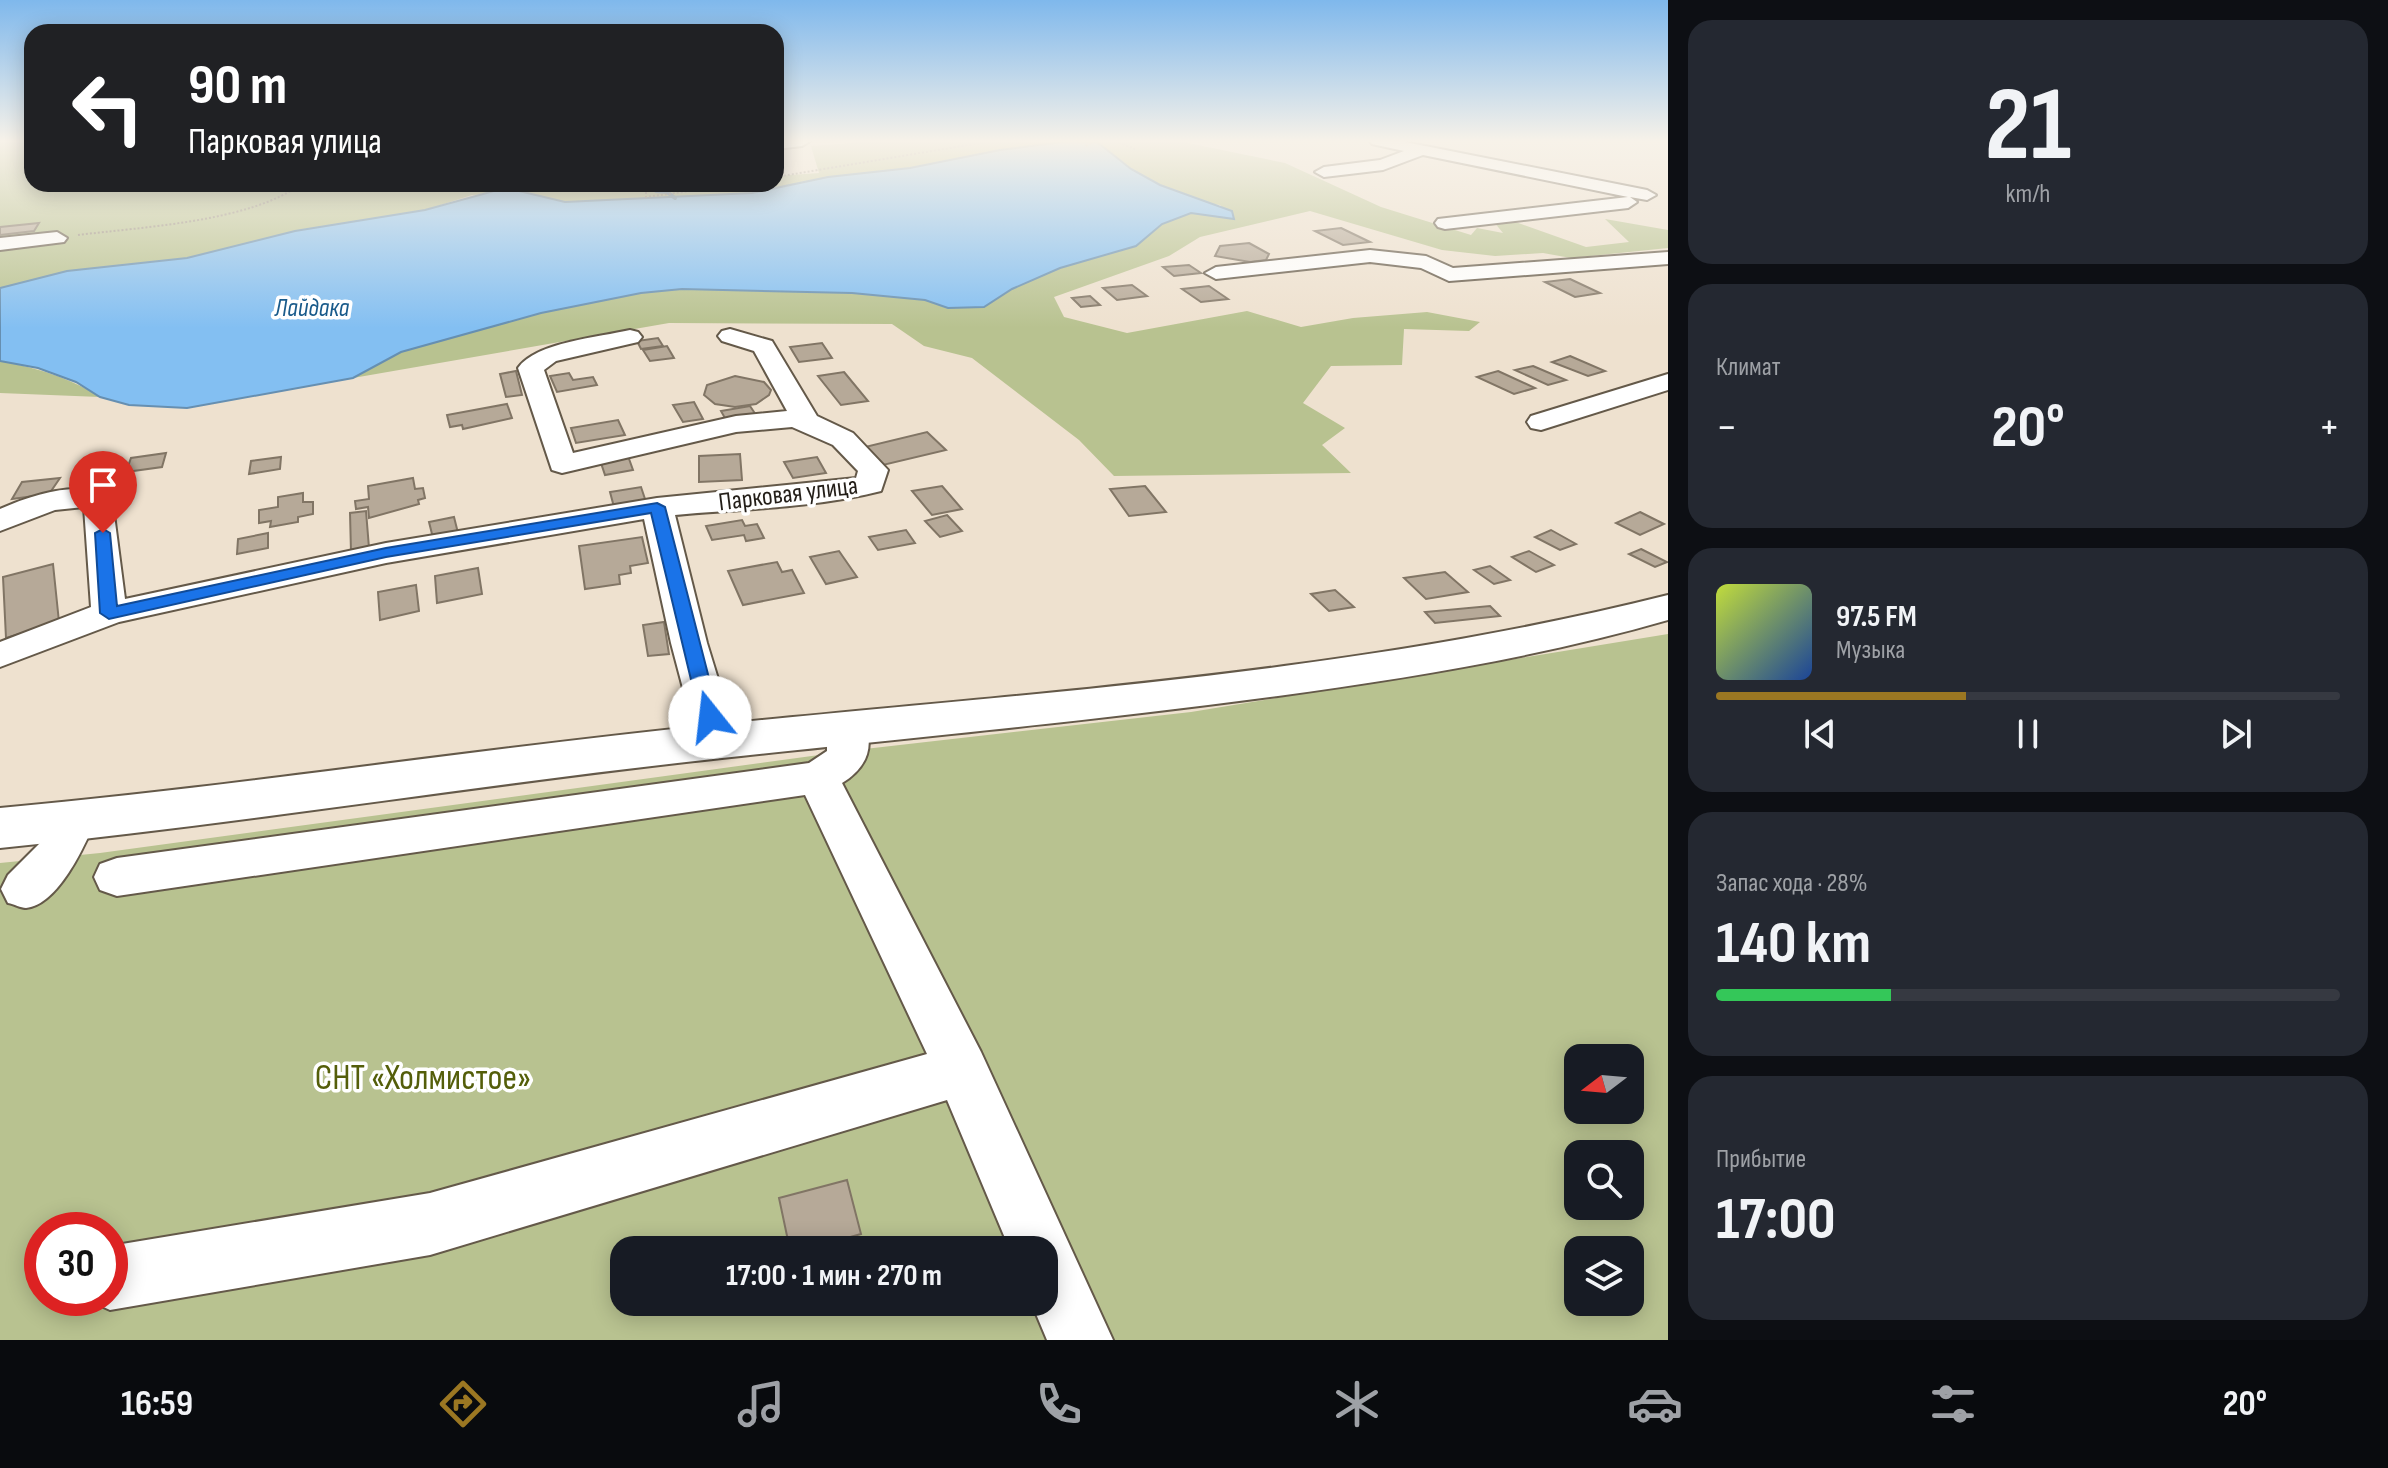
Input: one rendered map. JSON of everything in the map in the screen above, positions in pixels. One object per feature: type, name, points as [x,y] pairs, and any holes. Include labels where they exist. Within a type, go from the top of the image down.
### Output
[{"type":"main road","points":[[0,828],[73,822],[717,741],[1181,695],[1457,656],[1589,631],[1668,607]]},
{"type":"street","points":[[1486,204],[1513,215]]},
{"type":"street","points":[[1445,223],[1616,204]]},
{"type":"street","points":[[0,244],[57,238]]},
{"type":"street","points":[[1525,260],[1668,250]]},
{"type":"street","points":[[1216,273],[1370,256],[1426,262],[1449,275],[1668,258]]},
{"type":"street","points":[[730,336],[763,346],[806,421]]},
{"type":"street","points":[[630,337],[547,356],[531,368],[562,464],[736,424],[792,419],[806,421]]},
{"type":"street","points":[[1541,422],[1668,382]]},
{"type":"street","name":"Парковая улица","points":[[0,655],[109,613],[386,553],[657,507],[831,492],[870,485],[873,470],[843,439],[806,421]]},
{"type":"street","points":[[0,521],[35,505],[61,499],[81,496],[97,499],[109,613]]},
{"type":"street","points":[[657,507],[689,643],[717,741]]},
{"type":"street","points":[[117,877],[818,777],[845,762],[850,747],[847,728]]},
{"type":"street","points":[[818,777],[962,1070],[1035,1236]]},
{"type":"street","points":[[25,889],[57,855],[73,822]]},
{"type":"street","points":[[128,1275],[430,1224],[962,1070]]},
{"type":"street","points":[[1058,1290],[1080,1340]]},
{"type":"path","points":[[57,238],[178,221],[262,204]]},
{"type":"green space","points":[[0,204],[445,204],[187,258],[67,271],[0,288]]},
{"type":"green space","points":[[1208,204],[1373,204],[1471,235],[1477,228],[1503,233],[1494,222],[1510,220],[1586,247],[1629,242],[1605,219],[1668,230],[1668,248],[1571,258],[1543,253],[1495,256],[1442,250],[1310,211],[1200,237],[1169,256],[1054,297],[1064,317],[1127,333],[1247,311],[1301,327],[1353,318],[1427,312],[1480,322],[1469,331],[1404,329],[1402,365],[1331,366],[1303,403],[1345,428],[1322,445],[1351,473],[1114,476],[1079,440],[972,358],[924,346],[892,324],[669,323],[353,378],[401,352],[541,313],[641,293],[682,289],[852,293],[925,300],[948,308],[984,307],[1012,289],[1060,268],[1136,246],[1162,224],[1191,213],[1234,219],[1220,205]]},
{"type":"green space","points":[[0,361],[52,374],[100,397],[0,393]]},
{"type":"green space","name":"СНТ «Холмистое»","points":[[1668,634],[1668,1340],[0,1340],[0,863],[100,853],[856,750],[1191,712]]},
{"type":"water","name":"Лайдака","points":[[448,204],[1211,204],[1232,211],[1234,219],[1191,213],[1162,224],[1136,246],[1060,268],[1012,289],[984,307],[948,308],[925,300],[852,293],[682,289],[641,293],[541,313],[401,352],[353,378],[187,408],[129,405],[100,397],[76,382],[38,368],[0,361],[0,288],[67,271],[187,258],[295,231]]},
{"type":"building","points":[[39,223],[34,231],[0,235],[0,227]]},
{"type":"building","points":[[1341,228],[1370,242],[1343,245],[1315,231]]},
{"type":"building","points":[[1249,243],[1269,254],[1266,260],[1250,262],[1215,256],[1220,246]]},
{"type":"building","points":[[1189,265],[1201,273],[1174,276],[1163,267]]},
{"type":"building","points":[[1570,279],[1600,293],[1575,297],[1545,282]]},
{"type":"building","points":[[1132,285],[1147,296],[1117,300],[1103,288]]},
{"type":"building","points":[[1209,286],[1228,299],[1201,302],[1182,289]]},
{"type":"building","points":[[1090,296],[1100,305],[1081,307],[1072,298]]},
{"type":"building","points":[[658,338],[663,346],[641,349],[637,341]]},
{"type":"building","points":[[822,343],[832,358],[799,362],[790,347]]},
{"type":"building","points":[[667,346],[674,358],[650,361],[643,350]]},
{"type":"building","points":[[1570,356],[1605,371],[1588,376],[1552,362]]},
{"type":"building","points":[[1533,366],[1566,380],[1548,385],[1515,370]]},
{"type":"building","points":[[516,371],[522,395],[506,397],[500,374]]},
{"type":"building","points":[[1498,371],[1535,388],[1514,394],[1477,377]]},
{"type":"building","points":[[844,372],[868,401],[841,405],[818,376]]},
{"type":"building","points":[[569,373],[573,380],[593,377],[597,385],[557,392],[550,376]]},
{"type":"building","points":[[735,376],[764,382],[771,390],[769,395],[756,404],[735,407],[715,404],[704,395],[707,385]]},
{"type":"building","points":[[694,402],[703,419],[683,422],[673,405]]},
{"type":"building","points":[[507,404],[512,418],[463,429],[462,425],[450,427],[447,415]]},
{"type":"building","points":[[750,406],[756,415],[726,420],[721,411]]},
{"type":"building","points":[[618,420],[625,435],[576,443],[571,428]]},
{"type":"building","points":[[927,432],[946,450],[883,465],[865,447]]},
{"type":"building","points":[[166,453],[162,467],[126,472],[131,458]]},
{"type":"building","points":[[740,454],[742,480],[699,482],[699,456]]},
{"type":"building","points":[[628,456],[633,470],[605,475],[600,460]]},
{"type":"building","points":[[281,457],[280,469],[249,474],[251,461]]},
{"type":"building","points":[[817,457],[826,473],[793,478],[784,462]]},
{"type":"building","points":[[60,478],[49,494],[12,499],[22,482]]},
{"type":"building","points":[[413,478],[415,489],[423,488],[425,498],[418,500],[419,504],[369,518],[368,507],[356,509],[355,501],[369,499],[368,486]]},
{"type":"building","points":[[942,486],[962,509],[932,515],[912,491]]},
{"type":"building","points":[[1145,486],[1166,512],[1129,516],[1110,489]]},
{"type":"building","points":[[641,487],[646,502],[614,507],[610,492]]},
{"type":"building","points":[[303,493],[303,502],[313,502],[313,514],[298,517],[298,522],[270,527],[271,521],[259,523],[259,510],[278,507],[278,497]]},
{"type":"building","points":[[366,511],[369,548],[351,552],[350,513]]},
{"type":"building","points":[[1640,512],[1664,524],[1640,535],[1616,523]]},
{"type":"building","points":[[947,515],[962,531],[940,537],[925,521]]},
{"type":"building","points":[[454,517],[458,533],[433,538],[429,522]]},
{"type":"building","points":[[742,520],[745,526],[757,524],[764,538],[746,541],[744,535],[712,540],[706,526]]},
{"type":"building","points":[[906,530],[915,543],[878,550],[869,537]]},
{"type":"building","points":[[1551,530],[1576,544],[1560,550],[1535,537]]},
{"type":"building","points":[[268,533],[268,548],[237,554],[238,539]]},
{"type":"building","points":[[642,537],[648,563],[630,566],[631,573],[619,575],[620,584],[585,589],[579,546]]},
{"type":"building","points":[[1641,549],[1667,562],[1655,567],[1629,554]]},
{"type":"building","points":[[839,551],[857,577],[826,584],[810,557]]},
{"type":"building","points":[[1529,551],[1554,565],[1536,572],[1512,557]]},
{"type":"building","points":[[777,562],[782,572],[792,570],[804,593],[743,605],[728,571]]},
{"type":"building","points":[[53,564],[59,622],[6,638],[3,577]]},
{"type":"building","points":[[1490,566],[1510,580],[1494,584],[1474,570]]},
{"type":"building","points":[[478,568],[482,594],[437,603],[435,576]]},
{"type":"building","points":[[1445,572],[1468,592],[1426,599],[1404,578]]},
{"type":"building","points":[[416,585],[419,611],[380,620],[378,592]]},
{"type":"building","points":[[1335,590],[1354,607],[1329,611],[1311,594]]},
{"type":"building","points":[[1490,606],[1500,616],[1435,623],[1425,612]]},
{"type":"building","points":[[664,622],[669,654],[648,656],[643,625]]},
{"type":"building","points":[[847,1180],[861,1234],[787,1236],[779,1198]]},
{"type":"route","points":[[103,533],[109,613],[386,553],[657,507],[710,717]]}]
